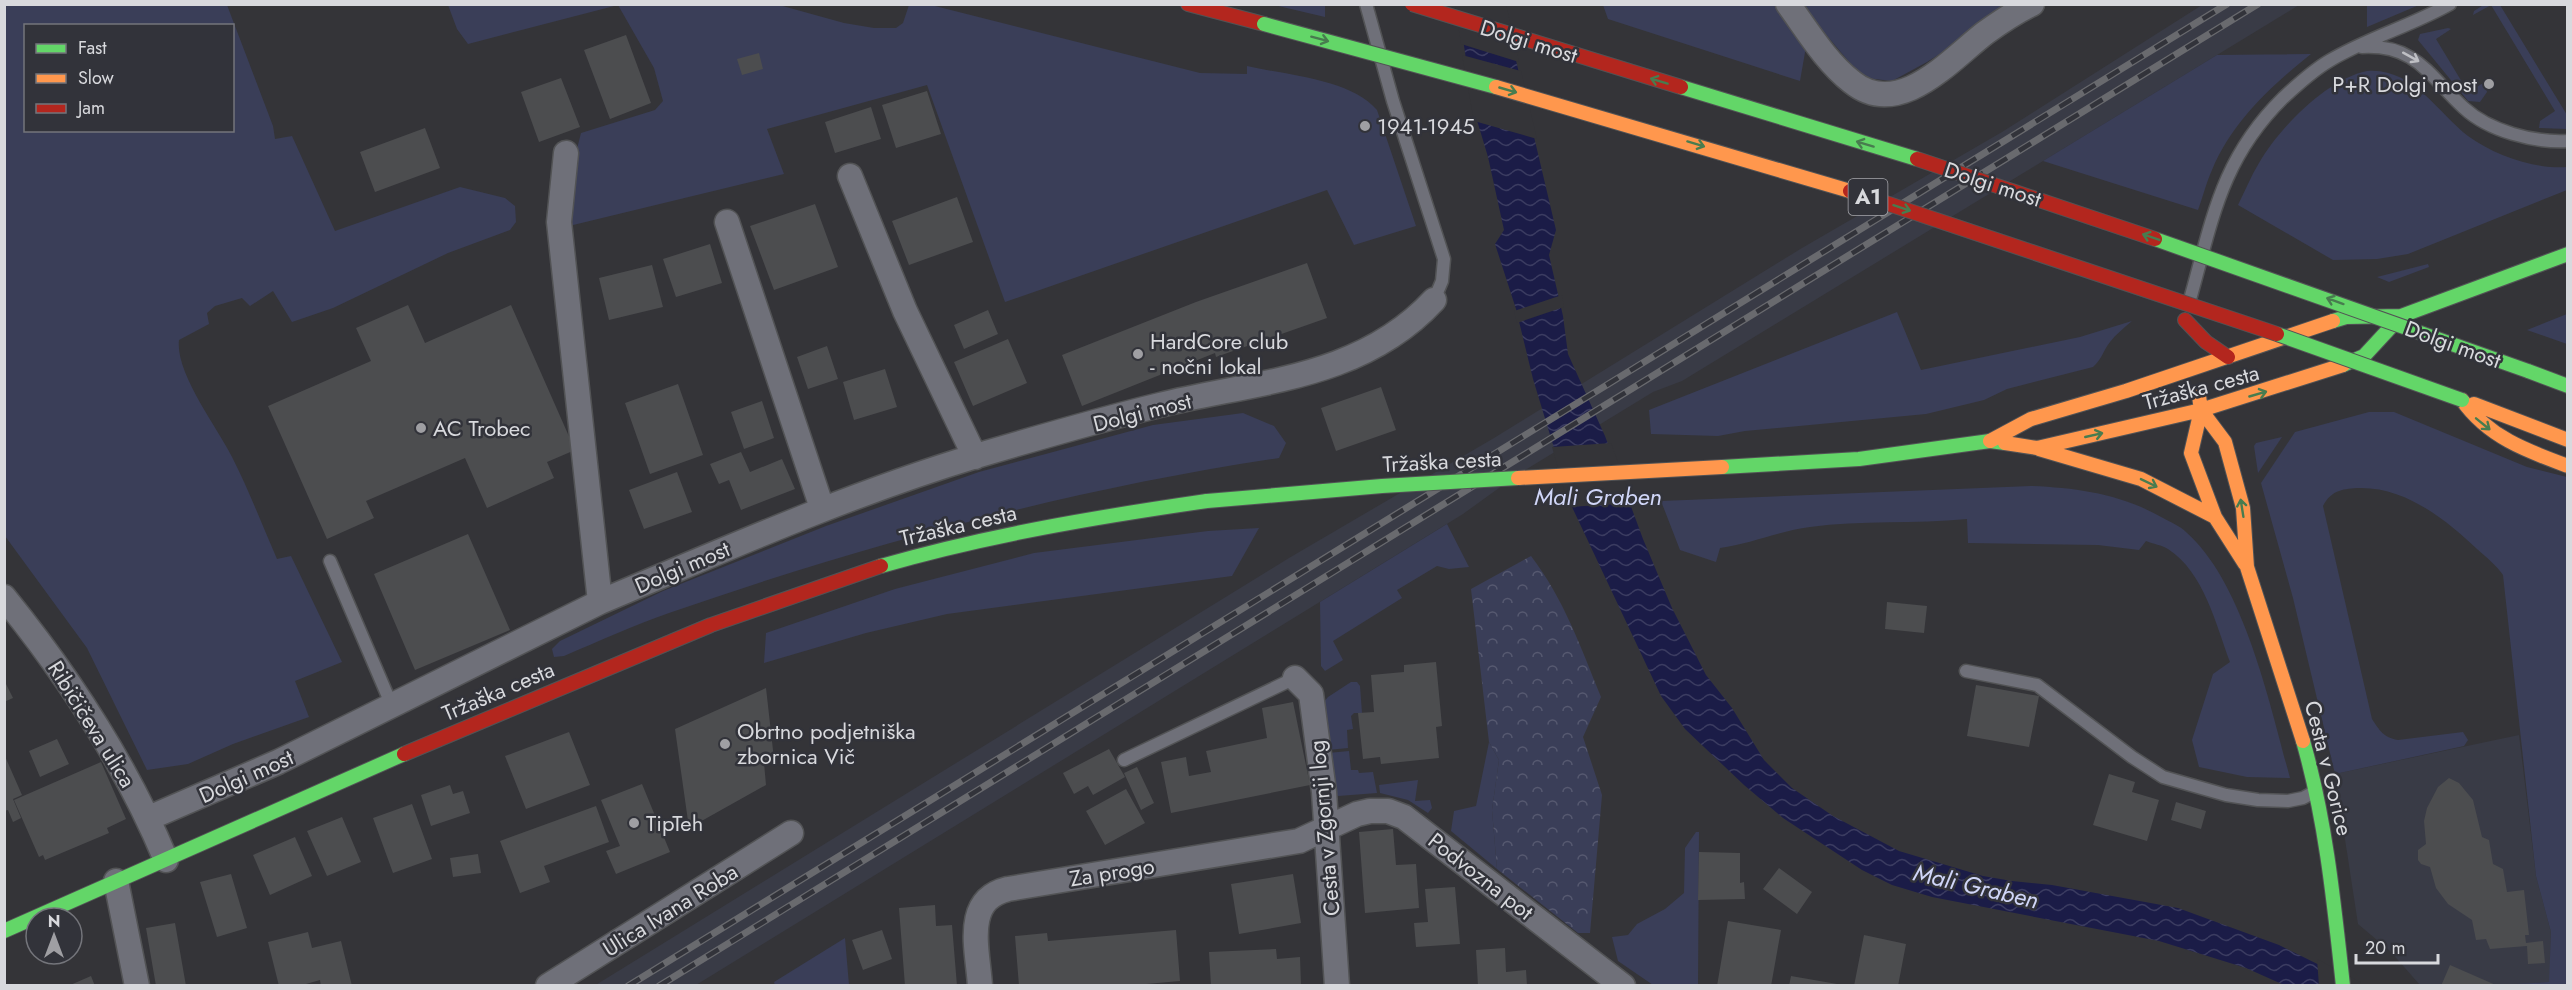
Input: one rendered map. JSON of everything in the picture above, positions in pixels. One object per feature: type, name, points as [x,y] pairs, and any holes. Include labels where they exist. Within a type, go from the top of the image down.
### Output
[{"type":"main road","name":"A1","points":[[1188,4],[1541,100],[1829,184],[2112,276],[2568,440]]},
{"type":"main road","name":"Dolgi most","points":[[1412,4],[2051,203],[2276,279],[2568,386]]},
{"type":"main road","name":"Tržaška cesta","points":[[1990,441],[2031,419],[2192,363],[2228,357],[2346,317],[2401,316],[2568,254]]},
{"type":"main road","name":"Tržaška cesta","points":[[4,931],[585,676],[675,639],[804,591],[909,558],[1058,524],[1207,501],[1382,486],[1859,459],[1990,441],[2037,448],[2201,410],[2301,381],[2364,356],[2401,316]]},
{"type":"main road","points":[[2185,320],[2206,342],[2228,357]]},
{"type":"main road","name":"Cesta v Gorice","points":[[2192,363],[2201,410],[2191,453],[2215,517],[2247,567]]},
{"type":"main road","points":[[2528,371],[2568,370]]},
{"type":"main road","points":[[2462,400],[2470,414],[2510,443],[2568,466]]},
{"type":"main road","name":"Cesta v Gorice","points":[[2201,410],[2225,442],[2243,508],[2247,567],[2317,790],[2336,914],[2343,986]]},
{"type":"main road","points":[[2037,448],[2140,479],[2215,517]]},
{"type":"street","points":[[1788,4],[1828,58],[1852,83],[1873,93],[1899,93],[1925,82],[1986,32],[2032,4]]},
{"type":"street","name":"Dolgi most","points":[[566,153],[559,222],[600,602]]},
{"type":"street","points":[[850,176],[906,311],[975,457]]},
{"type":"street","points":[[727,222],[822,508]]},
{"type":"street","name":"Dolgi most","points":[[149,818],[278,762],[600,602],[822,508],[975,457],[1161,405],[1278,382],[1332,367],[1386,339],[1417,319],[1434,300]]},
{"type":"street","name":"Ribičičeva ulica","points":[[4,597],[85,705],[149,818],[166,860]]},
{"type":"street","name":"Cesta v Zgornji log","points":[[1295,678],[1311,694],[1326,828],[1337,986]]},
{"type":"street","name":"Podvozna pot","points":[[1326,828],[1370,810],[1388,811],[1404,817],[1623,986]]},
{"type":"street","name":"Za progo","points":[[981,986],[976,920],[980,908],[990,895],[1008,889],[1299,841],[1326,828]]},
{"type":"street","name":"Ulica Ivana Roba","points":[[548,986],[791,833]]},
{"type":"street","points":[[116,882],[136,986]]},
{"type":"lane","name":"Dolgi most","points":[[1366,4],[1393,101],[1444,259],[1442,281],[1434,300]]},
{"type":"lane","points":[[2188,339],[2185,320],[2220,194],[2233,161],[2264,119],[2285,96],[2327,62],[2450,4]]},
{"type":"lane","points":[[2355,47],[2387,48],[2416,59],[2463,107],[2496,127],[2546,141],[2568,141]]},
{"type":"lane","points":[[330,561],[392,706]]},
{"type":"lane","points":[[1966,671],[2037,685],[2132,757],[2163,777],[2226,795],[2258,800],[2289,801],[2302,798],[2317,790]]},
{"type":"lane","points":[[1124,760],[1295,678]]},
{"type":"shaded area","points":[[2202,5],[2299,5],[1682,381],[1653,392],[1517,475],[1463,514],[696,985],[594,986],[1289,558],[1494,438],[1802,248],[2002,132]]},
{"type":"shaded area","points":[[2519,735],[2536,876],[2551,932],[2550,982],[2498,986],[2420,985],[2390,951],[2358,924],[2335,774]]},
{"type":"green space","points":[[2367,4],[2419,5],[2367,27]]},
{"type":"green space","points":[[2485,4],[2500,5],[2567,115],[2567,129],[2539,128],[2540,121],[2555,111],[2491,5],[2473,15],[2474,11]]},
{"type":"green space","points":[[4,5],[227,5],[273,126],[275,139],[292,136],[335,231],[460,187],[505,198],[515,206],[516,222],[510,230],[448,253],[333,308],[292,322],[273,291],[250,306],[242,298],[215,306],[207,313],[209,324],[179,340],[183,368],[190,384],[238,469],[277,559],[291,556],[342,662],[295,681],[309,717],[233,744],[188,764],[147,770],[87,648],[5,536]]},
{"type":"green space","points":[[448,5],[618,5],[468,44],[457,29]]},
{"type":"green space","points":[[618,5],[779,5],[844,23],[874,28],[896,28],[903,23],[909,5],[931,5],[1200,73],[1247,74],[1247,66],[1317,80],[1351,91],[1377,110],[1416,226],[1354,245],[1327,190],[1005,302],[927,85],[767,129],[784,174],[569,226],[574,161],[581,133],[655,110],[663,101],[654,68]]},
{"type":"green space","points":[[1274,5],[1325,5],[1325,17]]},
{"type":"green space","points":[[1603,5],[1776,5],[1807,41],[1800,81],[1608,19]]},
{"type":"green space","points":[[1801,5],[2018,5],[1927,62],[1892,81],[1866,78],[1855,69]]},
{"type":"green space","points":[[2451,29],[2436,39],[2468,92],[2485,82],[2487,92],[2480,102],[2468,101],[2418,40],[2420,34]]},
{"type":"green space","points":[[2311,54],[2267,92],[2230,136],[2212,170],[2198,210],[2043,161],[2217,55]]},
{"type":"green space","points":[[2367,71],[2398,76],[2411,84],[2468,136],[2490,150],[2515,160],[2541,166],[2567,167],[2567,190],[2408,254],[2377,259],[2333,260],[2238,205],[2259,163],[2291,121],[2321,94],[2336,84]]},
{"type":"green space","points":[[2428,264],[2429,267],[2389,282],[2377,277]]},
{"type":"green space","points":[[1897,312],[1921,370],[2080,337],[2132,321],[2112,339],[2093,367],[2007,389],[1984,400],[1926,414],[1745,431],[1718,436],[1651,434],[1649,410]]},
{"type":"green space","points":[[2567,314],[2567,344],[2527,330]]},
{"type":"green space","points":[[2369,412],[2394,412],[2527,467],[2567,477],[2567,985],[2498,985],[2549,982],[2551,932],[2536,876],[2503,575],[2451,526],[2422,506],[2391,492],[2374,489],[2341,490],[2329,497],[2323,506],[2372,719],[2382,733],[2398,740],[2463,732],[2468,740],[2464,746],[2335,774],[2293,598],[2261,483],[2295,432]]},
{"type":"green space","points":[[1243,413],[1274,426],[1286,443],[1279,458],[1047,502],[894,542],[669,613],[564,656],[554,657],[552,649],[560,641],[663,591],[826,526],[979,472],[1153,425]]},
{"type":"green space","points":[[2282,437],[2258,473],[2254,446],[2256,443]]},
{"type":"green space","points":[[2031,486],[2066,488],[2131,503],[2181,528],[2206,554],[2224,582],[2252,647],[2290,778],[2247,777],[2199,767],[2192,740],[2213,674],[2230,662],[2200,585],[2180,559],[2166,548],[2146,541],[2139,550],[2098,545],[1968,543],[1967,519],[1829,525],[1798,529],[1720,548],[1716,562],[1680,550],[1661,501]]},
{"type":"green space","points":[[1447,524],[1469,567],[1449,569],[1437,566],[1397,590],[1402,598],[1333,641],[1343,660],[1325,671],[1321,666],[1320,602]]},
{"type":"green space","points":[[1259,528],[1232,576],[947,614],[866,633],[764,663],[766,633],[895,589],[1034,553],[1208,531]]},
{"type":"green space","points":[[1531,556],[1543,572],[1562,607],[1601,697],[1583,737],[1602,795],[1590,933],[1578,933],[1497,869],[1492,810],[1499,760],[1489,742],[1471,589]]},
{"type":"green space","points":[[1351,682],[1357,682],[1360,686],[1362,713],[1354,713],[1351,716],[1353,729],[1347,730],[1348,748],[1328,750],[1322,704],[1328,697]]},
{"type":"green space","points":[[1489,742],[1499,760],[1492,810],[1497,869],[1451,831],[1454,811],[1476,806]]},
{"type":"green space","points":[[1349,751],[1351,770],[1358,770],[1359,773],[1373,772],[1377,793],[1338,796],[1334,791],[1328,753]]},
{"type":"green space","points":[[1418,780],[1415,801],[1430,800],[1432,808],[1428,813],[1408,800],[1380,793],[1379,785]]},
{"type":"green space","points":[[1696,832],[1699,832],[1698,985],[1653,985],[1618,961],[1612,937],[1628,935],[1637,924],[1665,909],[1684,893],[1685,848]]},
{"type":"green space","points":[[845,938],[849,985],[775,985],[774,982]]},
{"type":"water","name":"Mali Graben","points":[[1458,5],[1503,5],[1556,230],[1549,255],[1563,316],[1568,354],[1605,436],[1643,539],[1672,608],[1706,675],[1732,708],[1764,760],[1792,788],[1833,816],[1899,851],[1983,876],[2052,885],[2178,908],[2279,945],[2360,985],[2284,985],[2246,968],[2159,941],[1932,897],[1892,885],[1862,870],[1783,818],[1685,729],[1661,696],[1572,507],[1533,379],[1516,309],[1495,244],[1504,230],[1488,157],[1473,107]]},
{"type":"pier","points":[[1455,4],[1506,4],[1519,62],[1461,44]]},
{"type":"pier","points":[[1462,55],[1521,71],[1537,139],[1474,121]]},
{"type":"pier","points":[[1562,295],[1564,307],[1517,323],[1514,311]]},
{"type":"pier","points":[[1611,443],[1633,503],[1569,507],[1552,447]]},
{"type":"pier","points":[[2317,959],[2362,983],[2363,985],[2319,986]]},
{"type":"building","points":[[626,35],[651,103],[610,119],[584,50]]},
{"type":"building","points":[[759,53],[763,69],[742,75],[737,59]]},
{"type":"building","points":[[561,78],[580,127],[539,142],[521,92]]},
{"type":"building","points":[[927,91],[941,134],[896,148],[882,105]]},
{"type":"building","points":[[871,107],[881,139],[835,153],[825,122]]},
{"type":"building","points":[[425,128],[440,168],[375,192],[360,152]]},
{"type":"building","points":[[957,197],[973,242],[909,265],[892,221]]},
{"type":"building","points":[[815,204],[838,267],[774,290],[750,226]]},
{"type":"building","points":[[710,244],[722,283],[676,297],[663,259]]},
{"type":"building","points":[[1307,263],[1327,318],[1216,357],[1215,353],[1082,406],[1062,355],[1196,302]]},
{"type":"building","points":[[652,265],[663,307],[609,320],[599,278]]},
{"type":"building","name":"AC Trobec","points":[[408,305],[425,343],[511,305],[575,450],[547,462],[554,478],[487,508],[465,458],[366,501],[374,518],[327,539],[268,406],[371,361],[356,328]]},
{"type":"building","points":[[988,310],[998,334],[964,349],[954,325]]},
{"type":"building","points":[[1008,339],[1027,383],[973,406],[954,362]]},
{"type":"building","points":[[827,346],[838,379],[808,389],[797,357]]},
{"type":"building","points":[[885,369],[897,407],[854,420],[843,382]]},
{"type":"building","points":[[678,384],[703,455],[650,474],[625,403]]},
{"type":"building","points":[[1381,387],[1396,430],[1336,451],[1321,408]]},
{"type":"building","points":[[762,401],[774,438],[744,449],[731,412]]},
{"type":"building","points":[[741,452],[750,472],[782,459],[795,489],[741,510],[729,480],[719,484],[710,464]]},
{"type":"building","points":[[677,472],[692,512],[644,529],[629,490]]},
{"type":"building","points":[[468,534],[510,630],[415,670],[374,574]]},
{"type":"building","points":[[1887,602],[1927,606],[1924,633],[1885,629]]},
{"type":"building","points":[[1436,662],[1442,726],[1436,727],[1439,758],[1381,764],[1380,757],[1363,759],[1358,713],[1374,712],[1371,675],[1404,672],[1404,665]]},
{"type":"building","points":[[4,680],[13,698],[4,702]]},
{"type":"building","points":[[1976,685],[2039,696],[2029,747],[1967,736]]},
{"type":"building","name":"Obrtno podjetniška zbornica Vič","points":[[766,688],[774,759],[764,763],[766,785],[689,828],[675,729]]},
{"type":"building","points":[[1293,702],[1310,785],[1171,813],[1161,762],[1186,757],[1189,776],[1211,772],[1206,751],[1267,738],[1262,708]]},
{"type":"building","points":[[569,732],[590,785],[526,809],[505,756]]},
{"type":"building","points":[[57,739],[69,764],[40,777],[29,751]]},
{"type":"building","points":[[1109,749],[1125,777],[1093,795],[1088,786],[1074,794],[1063,773]]},
{"type":"building","points":[[4,754],[22,795],[13,799],[21,818],[13,822],[8,810],[4,811]]},
{"type":"building","points":[[101,762],[126,819],[107,828],[109,833],[45,860],[43,855],[39,857],[14,800]]},
{"type":"building","points":[[1137,767],[1154,803],[1141,810],[1124,773]]},
{"type":"building","points":[[2109,774],[2135,782],[2132,792],[2159,800],[2147,841],[2093,825]]},
{"type":"building","points":[[2449,778],[2459,783],[2473,800],[2482,837],[2489,840],[2493,864],[2503,869],[2507,892],[2524,890],[2529,935],[2525,935],[2526,943],[2543,941],[2545,963],[2528,964],[2527,946],[2490,949],[2486,939],[2476,940],[2472,920],[2448,904],[2436,888],[2430,867],[2421,864],[2418,860],[2418,850],[2426,844],[2424,821],[2427,808],[2438,787]]},
{"type":"building","name":"TipTeh","points":[[642,784],[670,852],[616,874],[606,851],[620,846],[601,800]]},
{"type":"building","points":[[450,785],[453,794],[463,791],[470,813],[431,826],[421,795]]},
{"type":"building","points":[[1126,789],[1145,823],[1105,845],[1086,811]]},
{"type":"building","points":[[2176,802],[2206,811],[2201,829],[2171,820]]},
{"type":"building","points":[[412,804],[432,859],[393,873],[373,818]]},
{"type":"building","points":[[596,806],[609,842],[544,866],[550,882],[520,893],[500,841]]},
{"type":"building","points":[[342,817],[361,862],[327,876],[307,831]]},
{"type":"building","points":[[1393,829],[1396,865],[1416,864],[1419,908],[1365,913],[1359,832]]},
{"type":"building","points":[[295,837],[312,876],[270,895],[253,855]]},
{"type":"building","points":[[1699,852],[1740,853],[1740,883],[1744,882],[1745,899],[1698,900]]},
{"type":"building","points":[[478,854],[481,873],[453,877],[450,858]]},
{"type":"building","points":[[1779,868],[1812,892],[1797,914],[1763,889]]},
{"type":"building","points":[[231,874],[247,928],[217,937],[200,882]]},
{"type":"building","points":[[1293,874],[1301,923],[1239,934],[1231,884]]},
{"type":"building","points":[[1455,887],[1460,944],[1416,947],[1414,923],[1428,922],[1425,889]]},
{"type":"building","points":[[935,905],[936,926],[952,925],[957,986],[905,986],[899,908]]},
{"type":"building","points":[[1728,921],[1781,930],[1771,986],[1717,986]]},
{"type":"building","points":[[175,923],[186,986],[156,986],[146,928]]},
{"type":"building","points":[[882,930],[892,959],[863,970],[852,940]]},
{"type":"building","points":[[1176,930],[1180,981],[1124,986],[1019,986],[1015,936],[1047,933],[1048,941]]},
{"type":"building","points":[[308,932],[312,948],[341,941],[352,986],[321,986],[320,980],[299,986],[279,986],[268,942]]},
{"type":"building","points":[[1864,935],[1906,944],[1898,986],[1854,986]]},
{"type":"building","points":[[1505,948],[1506,972],[1526,970],[1527,986],[1478,986],[1476,950]]},
{"type":"building","points":[[1276,949],[1277,959],[1300,957],[1301,986],[1211,986],[1209,952]]},
{"type":"building","points":[[2450,965],[2498,986],[2441,986]]},
{"type":"building","points":[[91,976],[95,986],[68,986]]},
{"type":"building","points":[[1791,976],[1837,984],[1836,986],[1789,986]]},
{"type":"railway","points":[[628,986],[2227,4]]},
{"type":"railway","points":[[659,986],[2258,4]]},
{"type":"traffic: fast","points":[[1264,24],[1496,87]]},
{"type":"traffic: fast","points":[[1681,87],[1917,159]]},
{"type":"traffic: fast","points":[[2155,239],[2528,371]]},
{"type":"traffic: fast","points":[[2333,321],[2346,317],[2401,316],[2568,254]]},
{"type":"traffic: fast","points":[[2343,365],[2364,356],[2401,316]]},
{"type":"traffic: fast","points":[[2277,334],[2462,400]]},
{"type":"traffic: fast","points":[[2528,371],[2568,386]]},
{"type":"traffic: fast","points":[[1722,467],[1859,459],[1990,441],[2005,443]]},
{"type":"traffic: fast","points":[[1207,501],[1382,486],[1518,478]]},
{"type":"traffic: fast","points":[[881,566],[962,545],[1043,528],[1207,501]]},
{"type":"traffic: fast","points":[[2303,741],[2318,801],[2343,986]]},
{"type":"traffic: fast","points":[[4,931],[404,754]]},
{"type":"traffic: slow","points":[[1496,87],[1850,191]]},
{"type":"traffic: slow","points":[[1990,441],[2031,419],[2126,391],[2333,321]]},
{"type":"traffic: slow","points":[[2005,443],[2037,448],[2201,410],[2343,365]]},
{"type":"traffic: slow","points":[[2199,396],[2201,410],[2191,453],[2215,517],[2245,564]]},
{"type":"traffic: slow","points":[[2462,400],[2472,413],[2496,433],[2538,455],[2568,466]]},
{"type":"traffic: slow","points":[[2474,404],[2568,440]]},
{"type":"traffic: slow","points":[[2201,410],[2225,442],[2243,508],[2247,567],[2303,741]]},
{"type":"traffic: slow","points":[[2039,449],[2141,479],[2215,517]]},
{"type":"traffic: slow","points":[[1518,478],[1722,467]]},
{"type":"traffic: jam","points":[[1188,4],[1264,24]]},
{"type":"traffic: jam","points":[[1412,4],[1681,87]]},
{"type":"traffic: jam","points":[[1917,159],[2155,239]]},
{"type":"traffic: jam","points":[[1850,191],[2277,334]]},
{"type":"traffic: jam","points":[[2185,320],[2206,342],[2228,357]]},
{"type":"traffic: jam","points":[[404,754],[711,625],[881,566]]},
{"type":"place","name":"P+R Dolgi most","points":[[2489,84]]},
{"type":"place","name":"1941-1945","points":[[1365,126]]},
{"type":"place","name":"HardCore club - nočni lokal","points":[[1138,354]]},
{"type":"place","name":"AC Trobec","points":[[421,428]]},
{"type":"place","name":"Obrtno podjetniška zbornica Vič","points":[[725,744]]},
{"type":"place","name":"TipTeh","points":[[634,823]]}]
